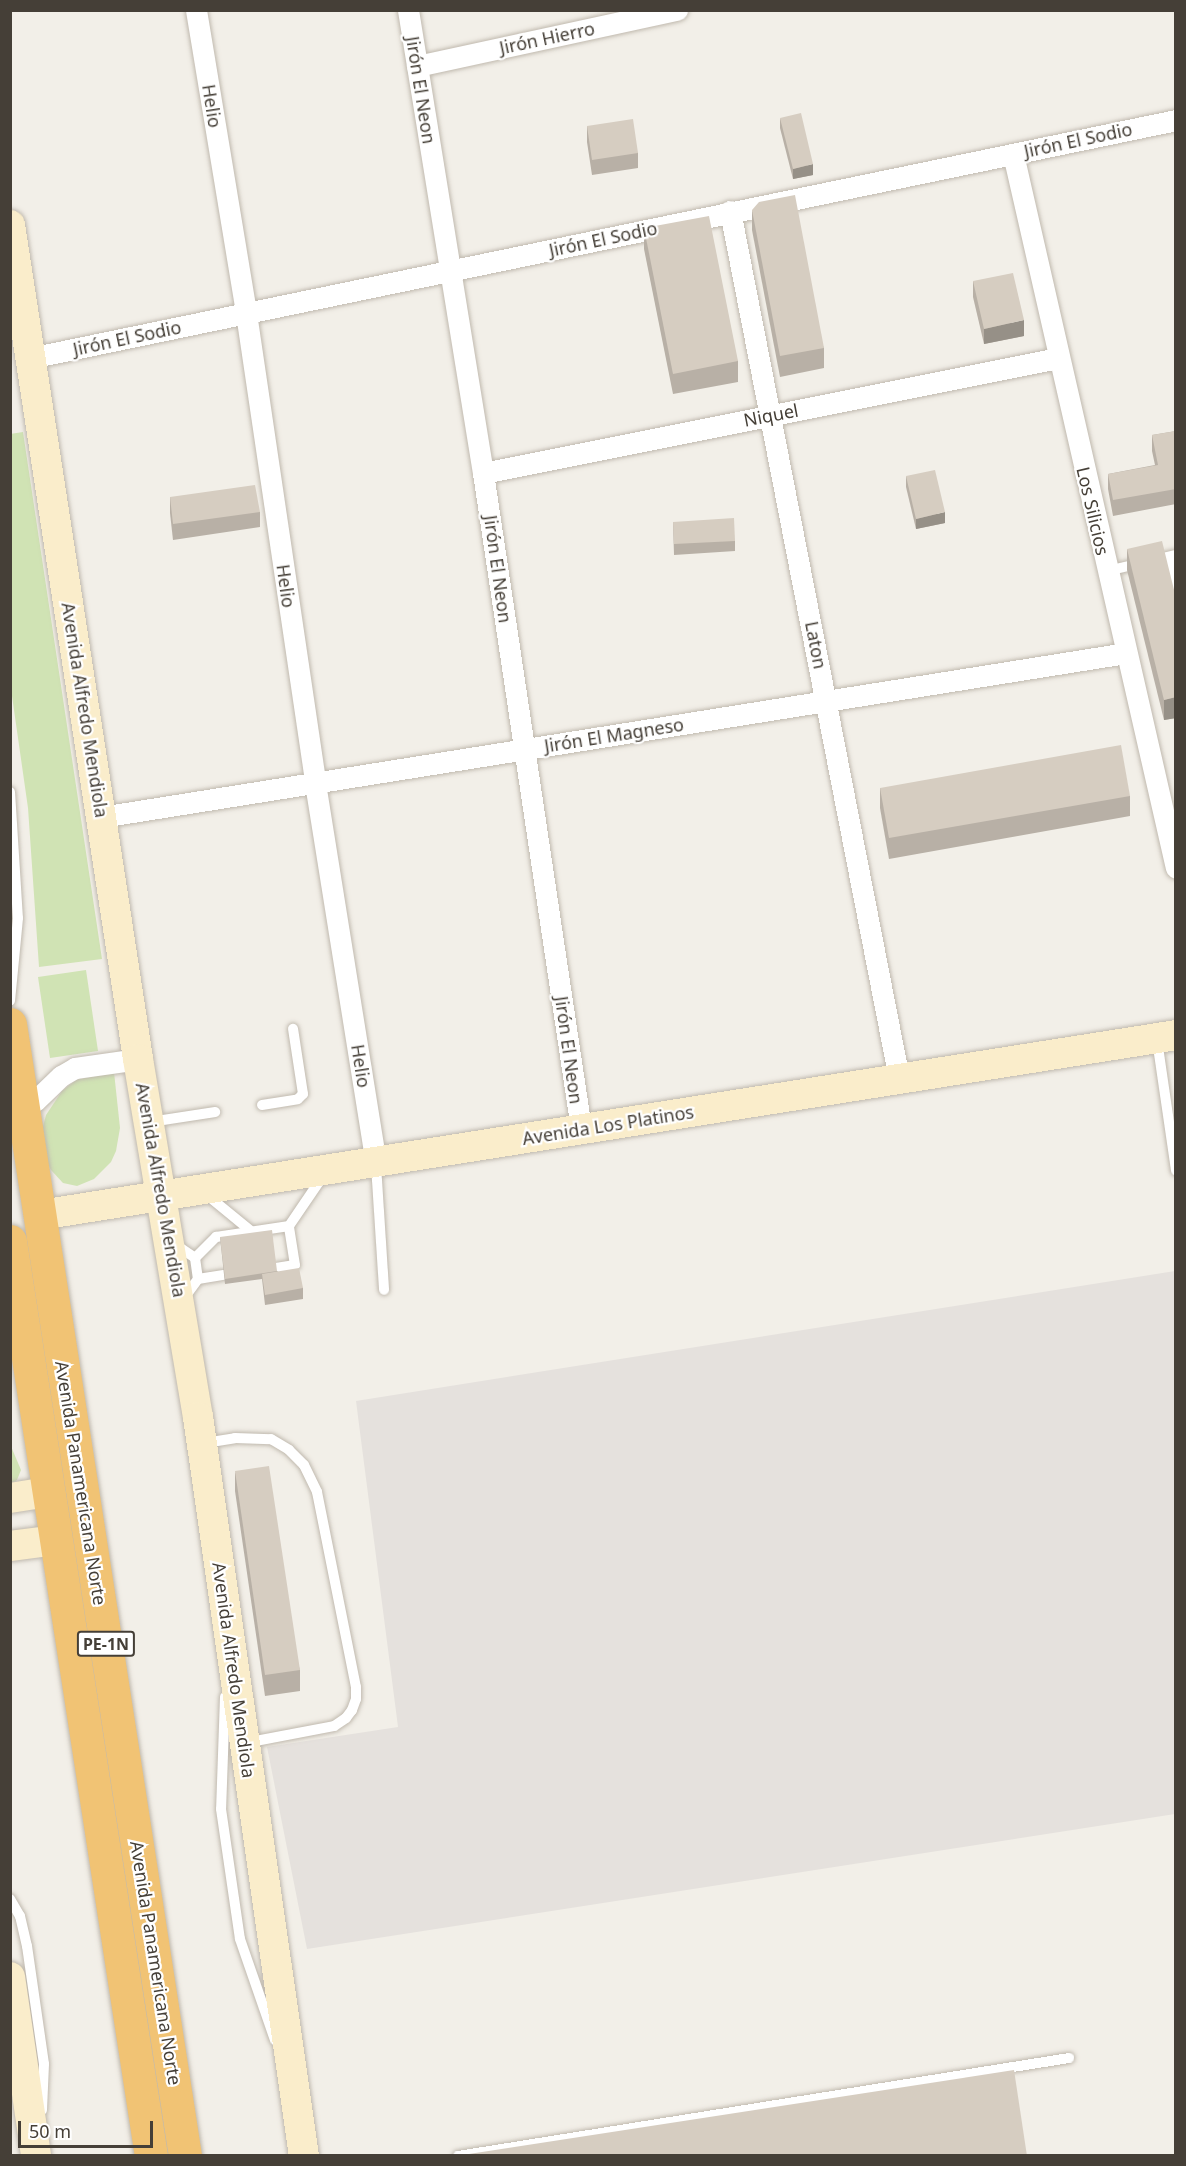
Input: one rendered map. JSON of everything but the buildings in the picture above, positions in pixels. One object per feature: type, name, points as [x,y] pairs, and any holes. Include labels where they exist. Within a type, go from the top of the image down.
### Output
[{"type":"highway","name":"Avenida Panamericana Norte","points":[[10,1023],[185,2156]]},
{"type":"highway","name":"Avenida Panamericana Norte","points":[[10,1241],[14,1287],[49,1492],[151,2156]]},
{"type":"highway","points":[[163,2012],[200,2156]]},
{"type":"highway","points":[[128,2156],[132,2035]]},
{"type":"main road","name":"Avenida Alfredo Mendiola","points":[[10,225],[138,1059],[163,1195],[202,1443],[304,2156]]},
{"type":"main road","name":"Avenida Los Platinos","points":[[40,1215],[1166,1037]]},
{"type":"main road","points":[[10,1498],[49,1492]]},
{"type":"main road","points":[[10,1546],[56,1540]]},
{"type":"main road","points":[[10,1977],[36,2156]]},
{"type":"street","name":"Helio","points":[[196,10],[246,313],[315,783],[376,1162]]},
{"type":"street","name":"Jirón El Neon","points":[[408,10],[452,271],[581,1129]]},
{"type":"street","name":"Jirón Hierro","points":[[417,66],[677,10]]},
{"type":"street","name":"Jirón El Sodio","points":[[30,358],[1176,120]]},
{"type":"street","name":"Los Silicios","points":[[1013,154],[1176,868]]},
{"type":"street","name":"Laton","points":[[730,211],[899,1079]]},
{"type":"street","name":"Niquel","points":[[483,473],[1058,358]]},
{"type":"street","name":"Jirón El Magneso","points":[[101,817],[1126,653]]},
{"type":"street","points":[[35,1101],[61,1076],[75,1068],[138,1059]]},
{"type":"lane","points":[[1107,571],[1172,556],[1176,586]]},
{"type":"lane","points":[[10,792],[18,918],[10,1001]]},
{"type":"lane","points":[[262,1105],[298,1100],[303,1094],[293,1029]]},
{"type":"lane","points":[[1166,1037],[1176,1171]]},
{"type":"lane","points":[[150,1122],[215,1112]]},
{"type":"lane","points":[[376,1162],[384,1290]]},
{"type":"lane","points":[[276,1268],[295,1265],[289,1226],[328,1169]]},
{"type":"lane","points":[[201,1189],[251,1231]]},
{"type":"lane","points":[[195,1258],[216,1237],[289,1226]]},
{"type":"lane","points":[[170,1242],[195,1258],[198,1279]]},
{"type":"lane","points":[[180,1303],[198,1279],[224,1275]]},
{"type":"lane","points":[[202,1443],[235,1438],[271,1439],[289,1450],[304,1466],[317,1492],[356,1686],[356,1699],[352,1710],[346,1718],[334,1726],[245,1743]]},
{"type":"lane","points":[[228,1627],[222,1821],[240,1939],[296,2103]]},
{"type":"lane","points":[[10,1899],[20,1916],[27,1946],[44,2064],[40,2156]]},
{"type":"lane","points":[[458,2156],[1069,2058]]},
{"type":"shaded area","points":[[1175,1271],[1175,1814],[307,1949],[267,1747],[398,1727],[356,1401]]},
{"type":"green space","points":[[23,432],[102,959],[39,967],[28,808],[10,682],[10,434]]},
{"type":"green space","points":[[86,970],[98,1051],[50,1058],[38,977]]},
{"type":"green space","points":[[114,1072],[120,1128],[116,1151],[111,1162],[94,1179],[77,1186],[63,1183],[45,1159],[41,1134],[46,1115],[62,1091],[76,1080]]},
{"type":"green space","points":[[10,1444],[21,1470],[17,1480],[10,1484]]}]
